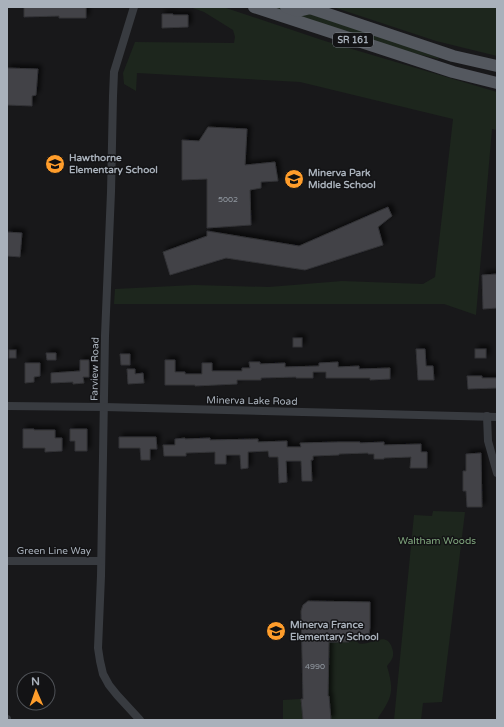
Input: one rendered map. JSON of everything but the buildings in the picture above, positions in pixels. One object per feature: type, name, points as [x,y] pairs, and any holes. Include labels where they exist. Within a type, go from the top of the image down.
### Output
[{"type":"main road","name":"SR 161","points":[[254,7],[453,72],[497,83]]},
{"type":"main road","points":[[286,7],[298,11],[309,8]]},
{"type":"main road","name":"SR 161","points":[[309,8],[452,56],[497,66]]},
{"type":"street","name":"Farview Road","points":[[134,7],[114,72],[105,336],[98,648],[103,674],[117,695],[140,720]]},
{"type":"street","name":"Minerva Lake Road","points":[[7,406],[497,417]]},
{"type":"street","points":[[487,416],[488,441],[497,473]]},
{"type":"street","name":"Green Line Way","points":[[7,561],[101,561]]},
{"type":"green space","points":[[190,7],[223,7],[325,41],[497,92],[497,130],[492,129],[476,315],[444,304],[114,304],[115,289],[194,285],[269,287],[342,281],[423,284],[435,277],[453,119],[300,82],[137,73],[136,91],[124,84],[123,73],[135,42],[234,43],[235,37],[233,30],[204,12]]},
{"type":"green space","points":[[268,7],[288,7],[384,38],[439,58],[385,46]]},
{"type":"green space","points":[[333,7],[497,7],[497,56],[436,41]]},
{"type":"green space","name":"Waltham Woods","points":[[433,511],[465,512],[442,702],[423,703],[421,720],[394,720],[414,515],[432,516]]},
{"type":"green space","points":[[349,639],[357,639],[358,643],[362,644],[382,639],[386,640],[392,648],[392,658],[387,666],[391,682],[391,693],[387,704],[378,718],[379,720],[331,720],[329,696],[326,696],[329,642],[348,642]]},
{"type":"green space","points":[[301,699],[303,720],[283,720],[283,700]]},
{"type":"place","name":"Hawthorne Elementary School","points":[[55,164]]},
{"type":"place","name":"Minerva Park Middle School","points":[[294,179]]},
{"type":"place","name":"Minerva France Elementary School","points":[[276,631]]}]
